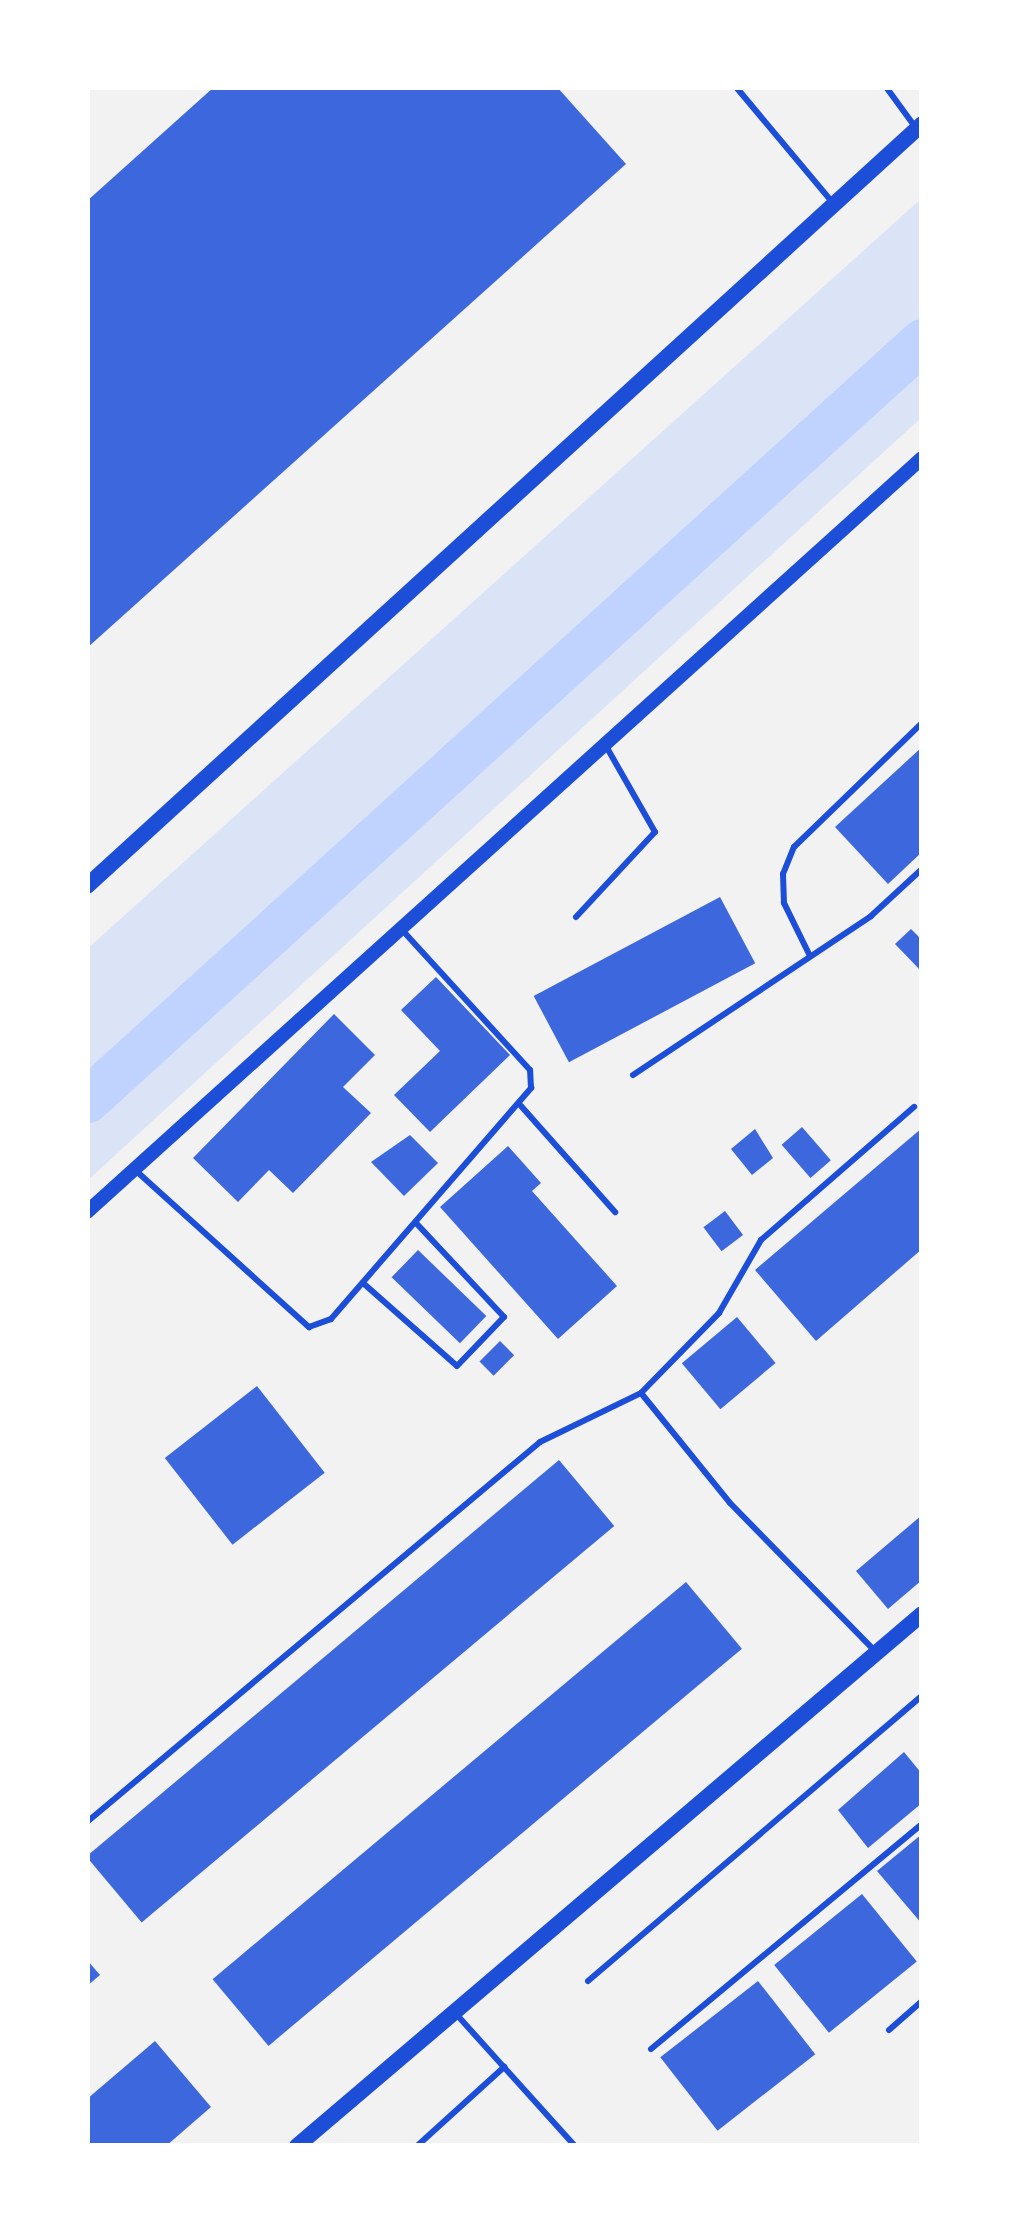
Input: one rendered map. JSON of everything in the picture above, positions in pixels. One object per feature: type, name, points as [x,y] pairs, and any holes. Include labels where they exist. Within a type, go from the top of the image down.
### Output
[{"type":"main road","points":[[87,886],[919,127]]},
{"type":"main road","points":[[297,2146],[922,1614]]},
{"type":"street","points":[[87,1212],[922,458]]},
{"type":"lane","points":[[736,87],[834,205]]},
{"type":"lane","points":[[886,87],[919,127]]},
{"type":"lane","points":[[809,954],[784,903],[783,874],[794,847],[922,723]]},
{"type":"lane","points":[[576,917],[655,832],[604,743]]},
{"type":"lane","points":[[633,1075],[871,916],[922,869]]},
{"type":"lane","points":[[134,1169],[309,1327],[331,1319],[521,1106],[530,1070],[400,928]]},
{"type":"lane","points":[[521,1106],[615,1212]]},
{"type":"lane","points":[[87,1822],[540,1442],[641,1394],[718,1312],[760,1240],[914,1107]]},
{"type":"lane","points":[[363,1282],[457,1366],[504,1317],[416,1224]]},
{"type":"lane","points":[[641,1394],[730,1503],[877,1653]]},
{"type":"lane","points":[[588,1981],[922,1696]]},
{"type":"lane","points":[[651,2049],[922,1824]]},
{"type":"lane","points":[[889,2030],[922,2001]]},
{"type":"lane","points":[[454,2012],[575,2146]]},
{"type":"lane","points":[[417,2146],[504,2067]]},
{"type":"shaded area","points":[[922,198],[922,417],[87,1181],[87,949]]},
{"type":"building","points":[[214,87],[557,87],[626,164],[87,648],[87,201]]},
{"type":"building","points":[[922,747],[922,852],[888,884],[835,827]]},
{"type":"building","points":[[720,897],[755,963],[569,1062],[534,996]]},
{"type":"building","points":[[911,929],[922,940],[922,972],[895,944]]},
{"type":"building","points":[[436,977],[510,1055],[430,1132],[394,1095],[440,1051],[401,1010]]},
{"type":"building","points":[[334,1014],[375,1055],[343,1087],[371,1113],[293,1193],[269,1170],[238,1202],[193,1158]]},
{"type":"building","points":[[802,1127],[831,1160],[810,1178],[782,1145]]},
{"type":"building","points":[[922,1128],[922,1249],[816,1341],[755,1270]]},
{"type":"building","points":[[755,1129],[773,1158],[752,1175],[731,1149]]},
{"type":"building","points":[[410,1135],[438,1163],[404,1196],[371,1162]]},
{"type":"building","points":[[508,1146],[541,1183],[532,1191],[617,1286],[558,1339],[440,1207]]},
{"type":"building","points":[[725,1211],[743,1235],[721,1251],[703,1227]]},
{"type":"building","points":[[418,1250],[486,1316],[460,1343],[392,1277]]},
{"type":"building","points":[[737,1317],[776,1363],[720,1409],[682,1363]]},
{"type":"building","points":[[500,1341],[514,1355],[494,1376],[479,1362]]},
{"type":"building","points":[[257,1386],[325,1473],[233,1545],[165,1458]]},
{"type":"building","points":[[559,1460],[614,1526],[142,1922],[87,1856]]},
{"type":"building","points":[[922,1515],[922,1580],[888,1609],[856,1571]]},
{"type":"building","points":[[686,1582],[742,1649],[269,2046],[213,1979]]},
{"type":"building","points":[[904,1752],[922,1774],[922,1803],[868,1848],[838,1810]]},
{"type":"building","points":[[922,1834],[922,1924],[877,1871]]},
{"type":"building","points":[[862,1894],[917,1962],[829,2033],[774,1965]]},
{"type":"building","points":[[87,1960],[100,1975],[87,1986]]},
{"type":"building","points":[[758,1981],[815,2054],[718,2131],[660,2057]]},
{"type":"building","points":[[155,2041],[211,2107],[166,2146],[87,2146],[87,2099]]},
{"type":"waterway","points":[[87,1100],[922,341]]}]
